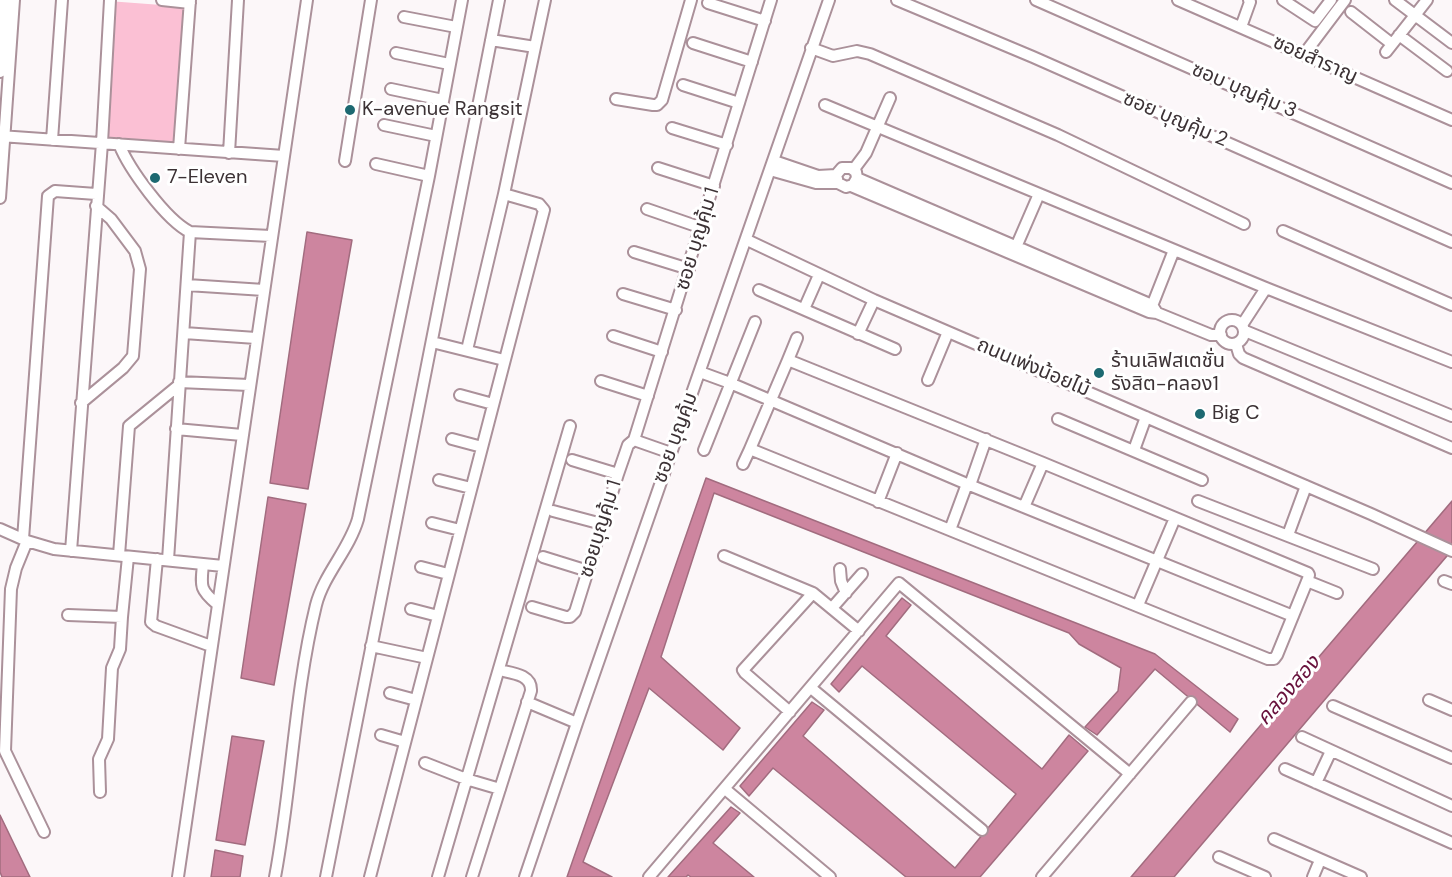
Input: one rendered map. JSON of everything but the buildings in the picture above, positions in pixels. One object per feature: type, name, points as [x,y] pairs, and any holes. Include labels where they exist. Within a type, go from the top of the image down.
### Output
[{"type":"street","points":[[0,72],[5,0]]},
{"type":"street","points":[[0,198],[2,136],[15,0]]},
{"type":"street","points":[[52,140],[62,0]]},
{"type":"street","points":[[71,551],[96,194],[102,143],[110,0]]},
{"type":"street","points":[[162,0],[190,1],[179,149]]},
{"type":"street","points":[[229,153],[238,0]]},
{"type":"street","points":[[178,877],[307,0]]},
{"type":"street","points":[[345,161],[371,0]]},
{"type":"street","points":[[275,877],[303,675],[317,602],[330,575],[354,536],[429,176],[462,0]]},
{"type":"street","points":[[326,877],[499,0]]},
{"type":"street","points":[[467,350],[504,194],[545,0]]},
{"type":"street","points":[[616,99],[653,105],[660,103],[691,0]]},
{"type":"street","name":"ซอย บุญคุ้ม 1","points":[[631,442],[702,228],[771,0]]},
{"type":"street","name":"ซอย บุญคุ้ม","points":[[525,877],[829,0]]},
{"type":"street","name":"ซอย บุญคุ้ม 2","points":[[897,0],[1452,242]]},
{"type":"street","name":"ซอบ บุญคุ้ม 3","points":[[1036,0],[1452,183]]},
{"type":"street","name":"ซอยสำราญ","points":[[1178,0],[1452,120]]},
{"type":"street","points":[[1283,0],[1315,21],[1331,0]]},
{"type":"street","points":[[1308,49],[1345,0]]},
{"type":"street","points":[[1395,0],[1452,43]]},
{"type":"street","points":[[1392,44],[1426,0]]},
{"type":"street","points":[[1241,27],[1251,1]]},
{"type":"street","points":[[708,3],[765,21]]},
{"type":"street","points":[[1351,12],[1392,44],[1447,71]]},
{"type":"street","points":[[404,17],[456,27]]},
{"type":"street","points":[[491,40],[534,47]]},
{"type":"street","points":[[693,43],[752,62]]},
{"type":"street","points":[[811,48],[833,56],[857,51],[870,54],[1058,135],[1244,224]]},
{"type":"street","points":[[396,53],[450,64]]},
{"type":"street","points":[[683,85],[739,103]]},
{"type":"street","points":[[391,89],[443,100]]},
{"type":"street","points":[[772,166],[837,179],[843,186],[854,178],[890,98]]},
{"type":"street","points":[[825,105],[1266,288],[1452,362]]},
{"type":"street","points":[[384,126],[436,136]]},
{"type":"street","points":[[672,128],[727,145]]},
{"type":"street","points":[[2,136],[284,156]]},
{"type":"street","points":[[119,144],[131,168],[178,225],[190,232],[271,236]]},
{"type":"street","points":[[376,164],[429,176]]},
{"type":"street","points":[[837,179],[839,170],[845,166],[854,178],[1211,335],[1221,335]]},
{"type":"street","points":[[658,168],[714,186]]},
{"type":"street","points":[[854,178],[1016,247],[1153,310]]},
{"type":"street","points":[[44,832],[5,751],[11,589],[25,540],[48,196],[54,191],[96,194]]},
{"type":"street","points":[[370,877],[544,210],[539,204],[504,194]]},
{"type":"street","points":[[1016,247],[1039,194]]},
{"type":"street","points":[[81,403],[123,368],[133,356],[140,269],[135,251],[111,219],[96,206]]},
{"type":"street","points":[[647,209],[702,228]]},
{"type":"street","points":[[1283,231],[1452,305]]},
{"type":"street","points":[[190,232],[176,429],[162,560],[152,622],[156,626],[211,646]]},
{"type":"street","name":"ถนนเพ่งน้อยไม้","points":[[747,240],[874,300],[1452,551]]},
{"type":"street","points":[[1153,310],[1174,250]]},
{"type":"street","points":[[634,252],[689,269]]},
{"type":"street","points":[[804,309],[819,275]]},
{"type":"street","points":[[187,285],[264,290]]},
{"type":"street","points":[[1236,344],[1243,338],[1243,328],[1266,288]]},
{"type":"street","points":[[759,290],[895,350]]},
{"type":"street","points":[[623,294],[676,310]]},
{"type":"street","points":[[858,333],[874,300]]},
{"type":"street","points":[[1236,344],[1225,342],[1221,335],[1221,328],[1226,322],[1235,320],[1243,328],[1452,416]]},
{"type":"street","points":[[704,450],[756,322]]},
{"type":"street","points":[[928,380],[948,332]]},
{"type":"street","points":[[184,333],[256,338]]},
{"type":"street","points":[[613,336],[662,352]]},
{"type":"street","points":[[743,464],[797,338]]},
{"type":"street","points":[[432,342],[504,360]]},
{"type":"street","points":[[1236,344],[1243,358],[1452,448]]},
{"type":"street","points":[[750,449],[1268,659],[1274,659],[1277,655],[1307,581],[1308,573],[986,439],[788,360]]},
{"type":"street","points":[[700,372],[1293,616]]},
{"type":"street","points":[[601,381],[648,396]]},
{"type":"street","points":[[100,792],[99,759],[108,739],[112,668],[120,649],[129,426],[179,383],[249,385]]},
{"type":"street","points":[[460,395],[493,404]]},
{"type":"street","points":[[1134,450],[1146,417]]},
{"type":"street","points":[[1058,418],[1202,480]]},
{"type":"street","points":[[438,877],[570,426]]},
{"type":"street","points":[[176,429],[242,435]]},
{"type":"street","points":[[452,439],[482,447]]},
{"type":"street","points":[[950,530],[986,439]]},
{"type":"street","points":[[631,442],[671,453]]},
{"type":"street","name":"ซอยบุญคุ้ม 1","points":[[532,607],[566,617],[570,617],[575,612],[618,474],[631,442]]},
{"type":"street","points":[[878,502],[897,453]]},
{"type":"street","points":[[572,460],[618,474]]},
{"type":"street","points":[[1024,507],[1043,463]]},
{"type":"street","points":[[439,480],[471,488]]},
{"type":"street","points":[[1288,535],[1306,486]]},
{"type":"street","points":[[1198,501],[1373,569]]},
{"type":"street","points":[[553,511],[602,524]]},
{"type":"street","points":[[1138,605],[1175,518]]},
{"type":"street","points":[[432,523],[460,530]]},
{"type":"street","points":[[0,529],[44,547],[223,566]]},
{"type":"street","points":[[724,556],[813,593],[859,631]]},
{"type":"street","points":[[543,557],[588,572]]},
{"type":"street","points":[[203,564],[203,591],[217,604]]},
{"type":"street","points":[[422,567],[448,574]]},
{"type":"street","points":[[840,569],[841,581],[846,593]]},
{"type":"street","points":[[832,609],[862,574]]},
{"type":"street","points":[[1307,581],[1337,593]]},
{"type":"street","points":[[649,877],[900,583],[1130,774]]},
{"type":"street","points":[[0,584],[11,589]]},
{"type":"street","points":[[790,711],[743,670],[813,593]]},
{"type":"street","points":[[411,609],[438,616]]},
{"type":"street","points":[[68,615],[122,617]]},
{"type":"street","points":[[372,646],[427,658]]},
{"type":"street","points":[[472,877],[531,691],[530,682],[521,676],[499,670]]},
{"type":"street","points":[[811,687],[982,830]]},
{"type":"street","points":[[390,693],[416,700]]},
{"type":"street","points":[[1429,700],[1452,710]]},
{"type":"street","points":[[527,702],[577,723]]},
{"type":"street","points":[[1042,877],[1191,702]]},
{"type":"street","points":[[1333,706],[1452,758]]},
{"type":"street","points":[[381,735],[405,742]]},
{"type":"street","points":[[1302,737],[1452,806]]},
{"type":"street","points":[[1316,783],[1331,750]]},
{"type":"street","points":[[425,763],[500,789]]},
{"type":"street","points":[[1285,769],[1452,843]]},
{"type":"street","points":[[725,789],[830,877]]},
{"type":"street","points":[[1274,839],[1361,877]]},
{"type":"street","points":[[1219,857],[1265,877]]},
{"type":"street","points":[[1313,877],[1318,865]]},
{"type":"shaded area","points":[[108,1],[188,7],[178,146],[101,142]]},
{"type":"shaded area","points":[[307,232],[352,240],[308,489],[270,483]]},
{"type":"shaded area","points":[[706,478],[1155,654],[1238,719],[1230,732],[1155,669],[1097,735],[1085,727],[1118,691],[1121,668],[1079,644],[1069,633],[714,493],[661,657],[740,728],[723,750],[649,688],[583,862],[612,877],[567,877]]},
{"type":"shaded area","points":[[268,497],[306,504],[274,685],[241,678]]},
{"type":"shaded area","points":[[1452,501],[1452,550],[1174,877],[1131,877]]},
{"type":"shaded area","points":[[902,598],[911,605],[886,636],[1042,769],[1069,735],[1088,751],[980,877],[906,877],[773,768],[749,796],[740,786],[812,702],[824,710],[803,736],[955,868],[1016,794],[862,666],[839,692],[831,684]]},
{"type":"shaded area","points":[[232,736],[264,741],[245,845],[216,840]]},
{"type":"shaded area","points":[[731,807],[740,813],[713,843],[754,877],[691,877],[688,875],[668,877]]},
{"type":"shaded area","points":[[0,815],[30,877],[2,877],[0,872]]},
{"type":"shaded area","points":[[215,850],[243,856],[240,877],[211,877]]},
{"type":"place","name":"K-avenue Rangsit","points":[[350,110]]},
{"type":"place","name":"7-Eleven","points":[[155,178]]},
{"type":"place","name":"ร้านเลิฟสเตชั่น รังสิต-คลอง1","points":[[1099,373]]},
{"type":"place","name":"Big C","points":[[1200,414]]},
{"type":"water label","name":"คลองสอง","points":[[1289,691]]}]
